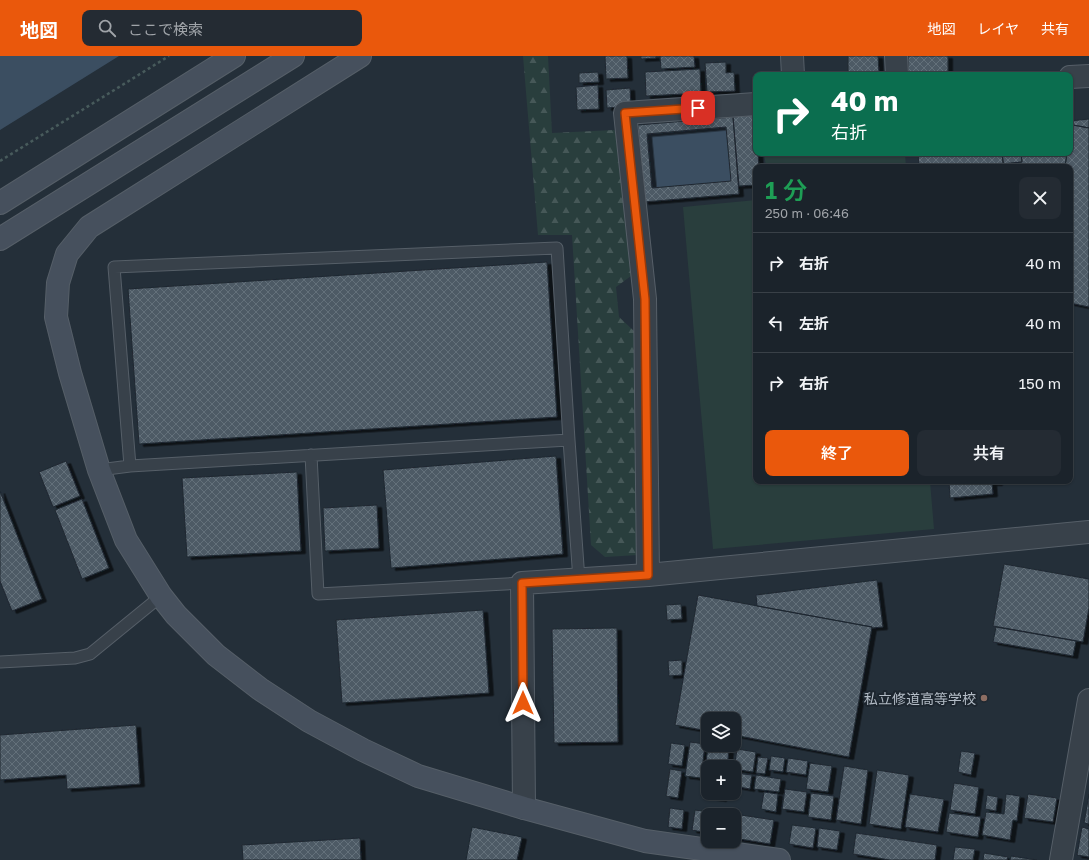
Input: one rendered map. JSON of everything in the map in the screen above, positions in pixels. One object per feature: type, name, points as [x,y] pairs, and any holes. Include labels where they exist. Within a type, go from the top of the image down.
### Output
[{"type":"street","points":[[0,203],[234,56]]},
{"type":"street","points":[[0,239],[293,56]]},
{"type":"street","points":[[360,56],[89,227],[67,254],[58,283],[56,317],[70,373],[99,470],[126,540],[161,596],[176,615],[216,655],[260,689],[309,722],[363,750],[418,776],[524,808],[645,841],[778,860]]},
{"type":"street","points":[[792,56],[793,72]]},
{"type":"street","points":[[896,56],[896,72]]},
{"type":"street","points":[[1073,77],[1089,76]]},
{"type":"street","points":[[648,575],[645,299],[625,113],[753,104]]},
{"type":"street","points":[[524,808],[522,583],[648,575],[1089,532]]},
{"type":"street","points":[[1061,860],[1089,700]]},
{"type":"lane","points":[[130,466],[114,267],[557,248],[579,580]]},
{"type":"lane","points":[[99,470],[130,466],[569,440]]},
{"type":"lane","points":[[311,455],[318,594],[522,583]]},
{"type":"lane","points":[[0,662],[75,658],[90,654],[161,596]]},
{"type":"path","points":[[0,161],[169,56]]},
{"type":"green space","points":[[523,56],[548,56],[552,133],[614,130],[621,138],[631,276],[616,287],[619,317],[634,331],[642,546],[638,555],[605,557],[591,545],[572,235],[538,235]]},
{"type":"green space","points":[[764,156],[905,156],[906,164],[766,164]]},
{"type":"green space","points":[[753,200],[753,484],[930,484],[934,529],[713,549],[683,207]]},
{"type":"water","points":[[0,56],[119,56],[0,130]]},
{"type":"water","points":[[726,127],[731,181],[652,188],[647,134]]},
{"type":"building","points":[[605,56],[627,56],[628,78],[606,79]]},
{"type":"building","points":[[641,56],[656,56],[656,58],[641,59]]},
{"type":"building","points":[[660,56],[694,56],[695,67],[661,69]]},
{"type":"building","points":[[848,56],[878,56],[879,72],[848,72]]},
{"type":"building","points":[[908,56],[948,56],[948,72],[908,72]]},
{"type":"building","points":[[726,62],[726,73],[734,72],[735,91],[707,92],[705,63]]},
{"type":"building","points":[[700,69],[701,93],[646,96],[645,72]]},
{"type":"building","points":[[598,72],[599,82],[579,83],[579,73]]},
{"type":"building","points":[[598,85],[599,109],[577,110],[576,87]]},
{"type":"building","points":[[630,88],[631,106],[607,108],[606,90]]},
{"type":"building","points":[[753,115],[753,156],[758,156],[759,164],[753,164],[753,185],[739,186],[733,117]]},
{"type":"building","points":[[733,117],[739,194],[644,202],[638,125]],"holes":[[[726,127],[731,181],[652,188],[647,134]]]},
{"type":"building","points":[[1089,119],[1089,128],[1073,125],[1073,121]]},
{"type":"building","points":[[1073,125],[1089,128],[1089,307],[1073,304],[1073,164],[1065,164],[1067,156],[1073,156]]},
{"type":"building","points":[[918,156],[1002,156],[1004,164],[919,164]]},
{"type":"building","points":[[1002,156],[1021,156],[1022,162],[1003,164]]},
{"type":"building","points":[[1021,156],[1067,156],[1065,164],[1003,164],[1022,162]]},
{"type":"building","points":[[547,262],[557,417],[139,444],[128,289]]},
{"type":"building","points":[[556,456],[563,554],[391,568],[383,470]]},
{"type":"building","points":[[66,461],[80,496],[53,507],[39,472]]},
{"type":"building","points":[[297,472],[301,551],[187,557],[182,478]]},
{"type":"building","points":[[949,484],[992,484],[993,494],[950,498]]},
{"type":"building","points":[[0,491],[42,599],[12,611],[0,581]]},
{"type":"building","points":[[82,499],[109,568],[82,579],[55,510]]},
{"type":"building","points":[[377,505],[379,548],[325,551],[323,508]]},
{"type":"building","points":[[1004,564],[1089,579],[1089,608],[1083,642],[993,626]]},
{"type":"building","points":[[877,580],[883,627],[872,628],[757,606],[756,595]]},
{"type":"building","points":[[698,595],[872,627],[849,757],[741,736],[741,712],[701,712],[701,730],[675,725]]},
{"type":"building","points":[[681,604],[682,619],[667,620],[666,605]]},
{"type":"building","points":[[483,610],[489,693],[342,703],[336,620]]},
{"type":"building","points":[[996,627],[1076,641],[1073,656],[993,642]]},
{"type":"building","points":[[617,628],[618,742],[554,743],[552,629]]},
{"type":"building","points":[[682,660],[682,675],[669,676],[668,661]]},
{"type":"building","points":[[136,725],[140,784],[67,789],[66,775],[0,780],[0,735]]},
{"type":"building","points":[[690,742],[701,743],[701,752],[704,752],[703,760],[701,760],[701,778],[685,776]]},
{"type":"building","points":[[671,743],[685,745],[682,766],[668,764]]},
{"type":"building","points":[[741,750],[756,752],[753,772],[741,770],[741,760],[735,760],[737,752],[741,752]]},
{"type":"building","points":[[961,751],[975,753],[971,775],[958,772]]},
{"type":"building","points":[[707,752],[729,752],[728,760],[706,760]]},
{"type":"building","points":[[771,756],[785,758],[783,772],[769,770]]},
{"type":"building","points":[[758,757],[768,758],[765,774],[756,773]]},
{"type":"building","points":[[788,758],[808,761],[806,775],[786,772]]},
{"type":"building","points":[[810,763],[832,766],[828,792],[806,789]]},
{"type":"building","points":[[844,766],[868,770],[861,824],[836,820]]},
{"type":"building","points":[[670,769],[682,771],[678,798],[666,796]]},
{"type":"building","points":[[877,770],[909,775],[901,829],[869,824]]},
{"type":"building","points":[[741,774],[752,775],[750,789],[741,787]]},
{"type":"building","points":[[756,775],[781,779],[779,792],[754,789]]},
{"type":"building","points":[[954,783],[979,787],[975,814],[950,810]]},
{"type":"building","points":[[785,789],[807,792],[804,812],[782,809]]},
{"type":"building","points":[[764,792],[778,794],[776,812],[761,809]]},
{"type":"building","points":[[811,793],[834,796],[831,820],[808,817]]},
{"type":"building","points":[[910,794],[944,799],[938,832],[905,827]]},
{"type":"building","points":[[1006,794],[1020,796],[1017,821],[1013,820],[1010,840],[982,835],[986,812],[1004,814]]},
{"type":"building","points":[[1028,794],[1057,798],[1053,822],[1024,818]]},
{"type":"building","points":[[1089,794],[1089,824],[1084,823]]},
{"type":"building","points":[[987,795],[998,797],[996,811],[985,809]]},
{"type":"building","points":[[670,808],[684,810],[682,829],[668,827]]},
{"type":"building","points":[[695,810],[701,811],[701,832],[692,830]]},
{"type":"building","points":[[949,813],[981,817],[978,837],[946,832]]},
{"type":"building","points":[[741,815],[774,820],[770,844],[741,839]]},
{"type":"building","points":[[792,825],[816,828],[813,848],[789,844]]},
{"type":"building","points":[[472,827],[522,837],[517,860],[466,860]]},
{"type":"building","points":[[1082,827],[1089,829],[1089,857],[1077,855]]},
{"type":"building","points":[[819,828],[840,831],[837,850],[817,847]]},
{"type":"building","points":[[856,833],[937,845],[935,860],[890,860],[853,854]]},
{"type":"building","points":[[360,838],[361,860],[243,860],[242,845]]},
{"type":"building","points":[[955,847],[975,849],[973,860],[953,860]]},
{"type":"building","points":[[984,853],[1008,857],[1007,860],[983,860]]},
{"type":"building","points":[[1011,856],[1037,860],[1010,860]]},
{"type":"place","name":"私立修道高等学校","points":[[984,698]]},
{"type":"route","points":[[523,703],[522,583],[648,575],[645,299],[625,113],[698,108]]}]
